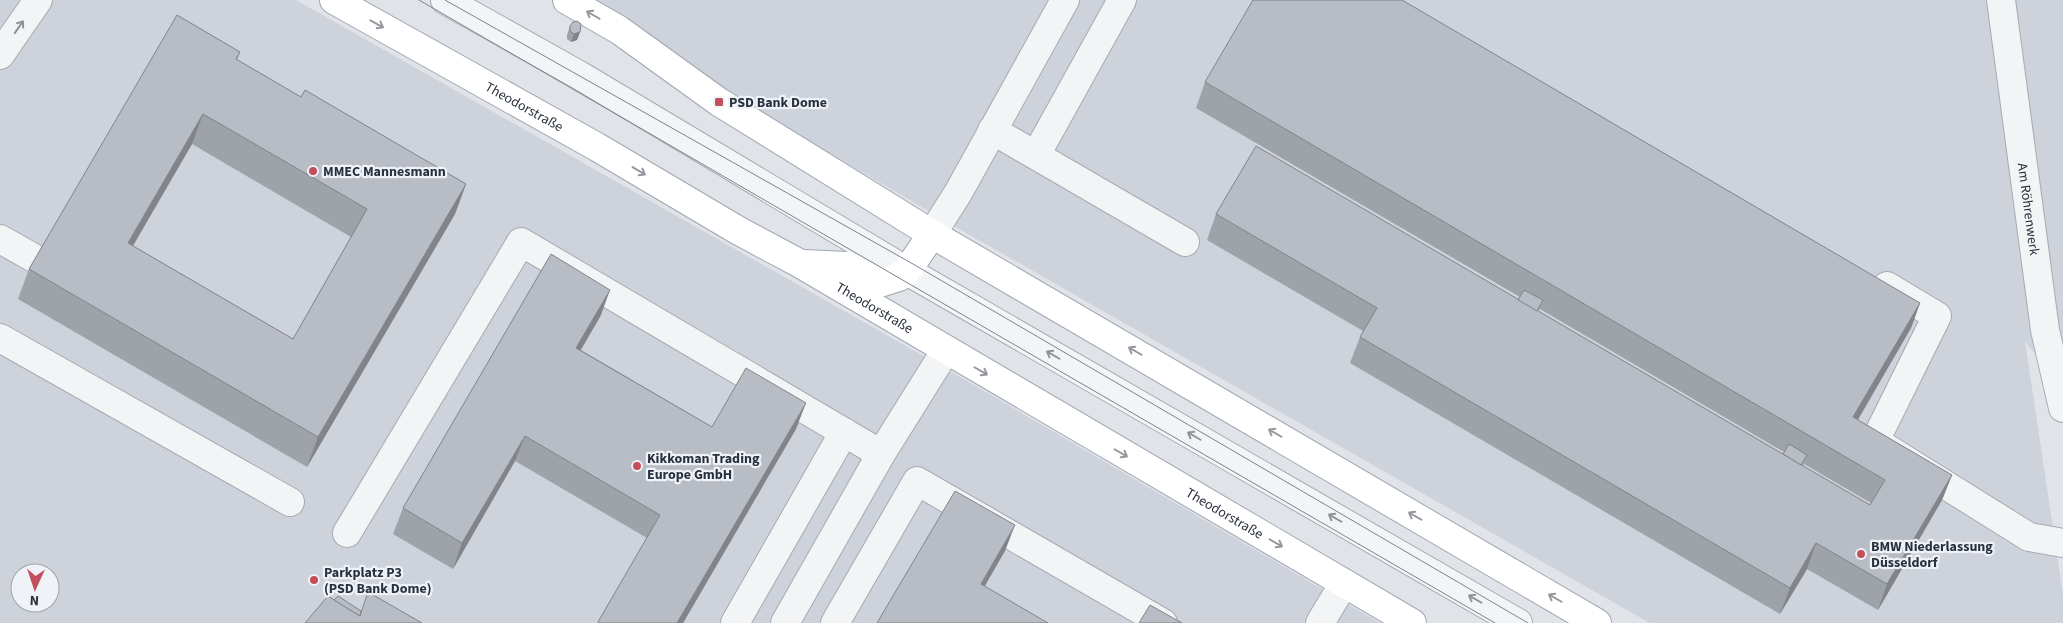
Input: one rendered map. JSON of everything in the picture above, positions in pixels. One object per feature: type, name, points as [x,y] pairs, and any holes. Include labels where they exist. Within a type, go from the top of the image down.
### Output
[{"type":"main road","name":"Theodorstraße","points":[[334,0],[573,133],[739,231],[799,263],[1412,623]]},
{"type":"main road","points":[[567,0],[619,30],[719,102],[932,234],[1597,623]]},
{"type":"main road","points":[[799,263],[847,266],[880,283],[899,277],[907,271],[932,234]]},
{"type":"street","points":[[0,54],[38,0]]},
{"type":"street","points":[[445,0],[578,75],[907,271],[1518,623]]},
{"type":"street","points":[[932,234],[958,193],[1065,0]]},
{"type":"street","points":[[1036,155],[1122,0]]},
{"type":"street","name":"Am Röhrenwerk","points":[[2004,3],[2044,330],[2063,408]]},
{"type":"street","points":[[992,130],[1185,242]]},
{"type":"street","points":[[0,239],[32,258]]},
{"type":"street","points":[[347,533],[521,242],[881,454]]},
{"type":"street","points":[[1868,276],[1937,316],[1875,441],[2029,537],[2063,543]]},
{"type":"street","points":[[2044,330],[2063,306]]},
{"type":"street","points":[[0,338],[290,502]]},
{"type":"street","points":[[785,623],[881,454],[946,350]]},
{"type":"street","points":[[735,623],[844,432]]},
{"type":"street","points":[[836,623],[917,481],[1163,623]]},
{"type":"street","points":[[1320,623],[1344,582]]},
{"type":"shaded area","points":[[0,0],[296,0],[950,371],[1380,623],[0,623]]},
{"type":"shaded area","points":[[568,0],[2063,0],[2063,389],[2025,341],[2063,595],[2063,623],[1650,623],[954,226]]},
{"type":"building","points":[[1253,0],[1402,0],[1920,303],[1853,417],[1952,475],[1887,584],[1816,543],[1790,588],[1360,337],[1377,308],[1216,214],[1256,146],[1870,505],[1885,480],[1205,82]]},
{"type":"building","points":[[177,15],[240,52],[236,59],[301,97],[305,90],[466,184],[318,437],[29,269]],"holes":[[[203,114],[367,209],[293,339],[128,243]]]},
{"type":"building","points":[[577,21],[581,24],[580,32],[574,34],[570,31],[570,26],[573,22]]},
{"type":"building","points":[[551,254],[610,290],[576,348],[712,427],[746,368],[806,403],[677,623],[598,622],[660,515],[525,436],[462,543],[403,508]]},
{"type":"building","points":[[1524,290],[1543,300],[1537,311],[1518,300]]},
{"type":"building","points":[[1789,444],[1807,455],[1801,465],[1783,454]]},
{"type":"building","points":[[955,491],[1015,525],[981,584],[1048,623],[877,623]]},
{"type":"building","points":[[368,592],[422,623],[305,623],[328,596],[360,616]]},
{"type":"building","points":[[338,596],[361,611],[360,616],[334,600]]},
{"type":"building","points":[[1150,605],[1182,623],[1139,623]]},
{"type":"tram line","points":[[419,0],[1495,623]]},
{"type":"tram line","points":[[445,0],[913,264],[1528,623]]},
{"type":"place","name":"PSD Bank Dome","points":[[719,102]]},
{"type":"place","name":"MMEC Mannesmann","points":[[313,171]]},
{"type":"place","name":"Kikkoman Trading Europe GmbH","points":[[637,466]]},
{"type":"place","name":"BMW Niederlassung Düsseldorf","points":[[1861,554]]},
{"type":"place","name":"Parkplatz P3 (PSD Bank Dome)","points":[[314,580]]}]
